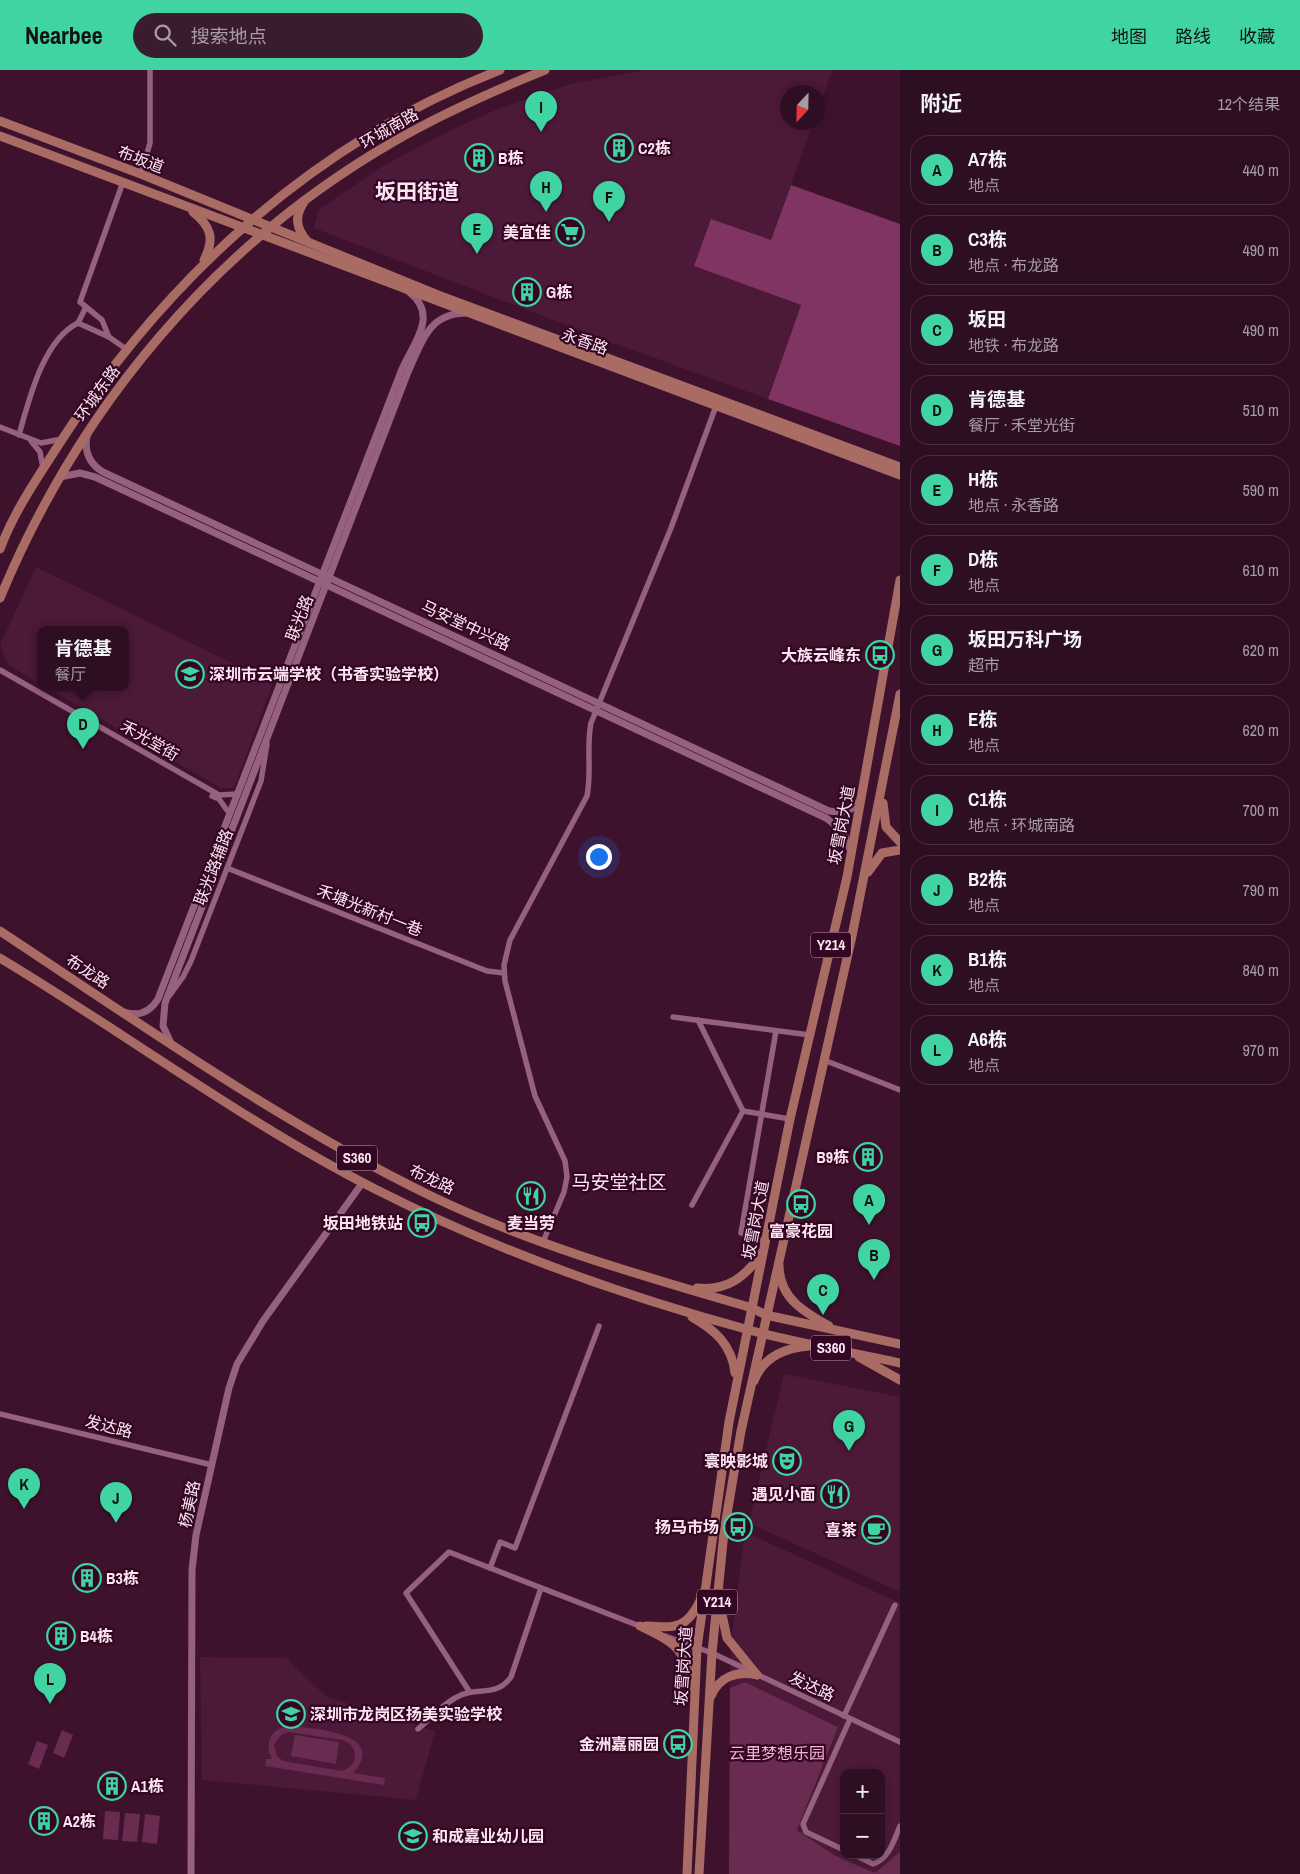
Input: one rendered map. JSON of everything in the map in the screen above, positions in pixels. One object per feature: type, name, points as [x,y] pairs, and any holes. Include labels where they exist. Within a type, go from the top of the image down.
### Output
[{"type":"main road","name":"环城南路","points":[[241,228],[307,176],[380,126],[429,101],[500,70]]},
{"type":"main road","name":"环城南路","points":[[260,234],[305,200],[384,147],[435,119],[545,70]]},
{"type":"main road","name":"布坂道","points":[[0,121],[141,174],[270,227]]},
{"type":"main road","name":"布坂道","points":[[0,136],[260,234]]},
{"type":"main road","points":[[305,200],[296,221],[298,229],[310,244]]},
{"type":"main road","points":[[184,206],[202,219],[211,234],[212,243],[200,267]]},
{"type":"main road","name":"永香路","points":[[270,227],[438,295],[900,467]]},
{"type":"main road","name":"环城东路","points":[[0,550],[14,519],[43,470],[126,349],[200,267],[241,228]]},
{"type":"main road","name":"永香路","points":[[260,234],[467,314],[900,476]]},
{"type":"main road","name":"环城东路","points":[[0,598],[18,554],[57,479],[92,424],[150,347],[200,291],[260,234]]},
{"type":"main road","name":"坂雪岗大道","points":[[687,1874],[697,1648],[713,1521],[746,1329],[752,1308],[790,1119],[852,853],[900,580]]},
{"type":"main road","name":"坂雪岗大道","points":[[699,1874],[712,1653],[724,1532],[747,1400],[761,1333],[864,881],[900,694]]},
{"type":"main road","points":[[882,789],[884,822],[889,832],[900,842]]},
{"type":"main road","points":[[864,881],[879,856],[890,850],[900,850]]},
{"type":"main road","name":"布龙路","points":[[0,931],[271,1108],[375,1168],[433,1197],[543,1242],[680,1287],[752,1308],[766,1315],[900,1344]]},
{"type":"main road","name":"布龙路","points":[[0,958],[244,1114],[363,1182],[455,1226],[561,1270],[677,1308],[761,1333],[900,1363]]},
{"type":"main road","points":[[680,1287],[705,1289],[734,1283],[745,1275],[765,1245]]},
{"type":"main road","points":[[780,1254],[782,1284],[788,1297],[799,1308],[838,1331]]},
{"type":"main road","points":[[677,1308],[706,1324],[724,1342],[734,1366],[736,1383]]},
{"type":"main road","points":[[747,1400],[756,1375],[763,1364],[771,1358],[795,1347],[821,1345]]},
{"type":"main road","points":[[850,1352],[900,1380]]},
{"type":"main road","points":[[640,1626],[673,1627],[686,1622],[694,1615],[705,1590]]},
{"type":"main road","points":[[718,1593],[727,1638],[757,1675]]},
{"type":"main road","points":[[640,1626],[667,1639],[682,1653],[686,1662],[694,1704]]},
{"type":"main road","points":[[709,1706],[713,1690],[725,1678],[741,1673],[757,1675]]},
{"type":"street","points":[[141,174],[150,143],[150,70]]},
{"type":"street","points":[[109,337],[102,320],[80,302],[123,182]]},
{"type":"street","name":"联光路","points":[[171,1044],[163,1026],[165,1003],[268,734],[402,368],[422,327],[424,312],[422,304],[409,292]]},
{"type":"street","points":[[18,435],[30,397],[54,344],[68,328],[78,323],[86,307]]},
{"type":"street","name":"联光路","points":[[326,575],[408,372],[429,330],[439,319],[446,316],[467,314]]},
{"type":"street","points":[[78,323],[109,337],[126,349]]},
{"type":"street","points":[[543,1242],[564,1192],[567,1177],[565,1161],[535,1096],[504,973],[506,952],[510,940],[587,796],[590,784],[589,734],[596,710],[671,528],[716,406]]},
{"type":"street","name":"马安堂中兴路","points":[[92,424],[87,449],[92,463],[103,472],[829,811],[846,812],[853,808],[862,795]]},
{"type":"street","points":[[0,427],[30,440],[47,443],[64,438]]},
{"type":"street","points":[[30,440],[40,452],[43,470]]},
{"type":"street","name":"马安堂中兴路","points":[[57,479],[72,474],[95,477],[826,818],[843,831],[852,853]]},
{"type":"street","name":"联光路","points":[[121,1011],[135,1014],[143,1013],[150,1009],[158,999],[229,813],[323,583]]},
{"type":"street","name":"禾光堂街","points":[[0,670],[219,796],[237,794]]},
{"type":"street","points":[[0,674],[218,799],[229,813]]},
{"type":"street","name":"联光路辅路","points":[[165,1003],[183,977],[191,960],[261,780],[268,734]]},
{"type":"street","name":"禾塘光新村一巷","points":[[227,868],[487,971],[504,973]]},
{"type":"street","points":[[673,1017],[810,1035]]},
{"type":"street","points":[[698,1020],[743,1111]]},
{"type":"street","points":[[765,1245],[741,1233],[776,1031]]},
{"type":"street","points":[[824,1060],[900,1090]]},
{"type":"street","points":[[743,1111],[790,1119]]},
{"type":"street","points":[[692,1206],[743,1111]]},
{"type":"street","name":"杨美路","points":[[191,1874],[192,1570],[196,1535],[229,1388],[243,1350],[363,1182]]},
{"type":"street","points":[[490,1568],[500,1542],[516,1548],[599,1326]]},
{"type":"street","name":"发达路","points":[[0,1414],[212,1465]]},
{"type":"street","name":"发达路","points":[[469,1691],[406,1593],[449,1552],[712,1653],[900,1742]]},
{"type":"street","points":[[418,1729],[453,1698],[469,1691],[492,1691],[505,1686],[511,1677],[541,1588]]},
{"type":"street","points":[[840,1848],[806,1832],[803,1824],[895,1605]]},
{"type":"street","points":[[885,1858],[900,1826]]},
{"type":"street","points":[[863,1859],[873,1864],[884,1859]]},
{"type":"shaded area","points":[[644,70],[832,70],[825,90],[825,85],[780,85],[780,130],[810,130],[771,240],[694,266],[801,305],[768,399],[613,343],[314,228],[319,210],[383,166],[451,130],[498,109],[571,84]]},
{"type":"shaded area","points":[[791,185],[900,224],[900,446],[768,399],[801,305],[694,266],[711,219],[771,240]]},
{"type":"shaded area","name":"深圳市云端学校（书香实验学校）","points":[[36,567],[273,683],[234,788],[221,788],[52,691],[129,691],[129,626],[37,626],[37,682],[8,665],[0,645]]},
{"type":"shaded area","points":[[784,1374],[900,1397],[900,1592],[749,1523]]},
{"type":"shaded area","points":[[745,1532],[900,1603],[900,1852],[876,1874],[843,1859],[885,1859],[885,1769],[840,1769],[840,1858],[834,1855],[797,1830],[838,1727],[745,1682],[730,1688],[731,1642]]},
{"type":"shaded area","name":"深圳市龙岗区扬美实验学校","points":[[200,1657],[286,1658],[327,1697],[435,1731],[416,1800],[202,1780]]},
{"type":"green space","name":"云里梦想乐园","points":[[745,1682],[838,1727],[797,1830],[840,1859],[875,1873],[900,1852],[900,1874],[729,1874],[730,1688]]},
{"type":"green space","points":[[286,1726],[331,1732],[355,1741],[362,1749],[362,1760],[353,1773],[385,1778],[384,1785],[265,1766],[266,1759],[272,1759],[269,1753],[269,1741],[275,1732]],"holes":[[[288,1732],[343,1740],[350,1744],[354,1750],[355,1757],[351,1766],[342,1771],[283,1761],[277,1756],[274,1745],[281,1735]]]},
{"type":"green space","points":[[62,1730],[73,1735],[64,1758],[53,1753]]},
{"type":"green space","points":[[295,1735],[339,1742],[336,1764],[291,1756]]},
{"type":"green space","points":[[37,1741],[48,1745],[39,1769],[28,1764]]},
{"type":"green space","points":[[105,1811],[120,1812],[118,1840],[103,1839]]},
{"type":"green space","points":[[125,1813],[140,1814],[137,1842],[122,1841]]},
{"type":"green space","points":[[145,1814],[160,1816],[157,1844],[142,1842]]},
{"type":"place","name":"C1栋","points":[[541,132]]},
{"type":"place","name":"C2栋","points":[[619,148]]},
{"type":"place","name":"B栋","points":[[479,158]]},
{"type":"place","name":"E栋","points":[[546,212]]},
{"type":"place","name":"D栋","points":[[609,222]]},
{"type":"place","name":"美宜佳","points":[[570,232]]},
{"type":"place","name":"H栋","points":[[477,254]]},
{"type":"place","name":"G栋","points":[[527,292]]},
{"type":"place","name":"大族云峰东","points":[[880,655]]},
{"type":"place","name":"深圳市云端学校（书香实验学校）","points":[[190,674]]},
{"type":"place","name":"肯德基","points":[[83,749]]},
{"type":"place","name":"B9栋","points":[[868,1157]]},
{"type":"place","name":"麦当劳","points":[[531,1196]]},
{"type":"place","name":"富豪花园","points":[[801,1204]]},
{"type":"place","name":"坂田地铁站","points":[[422,1223]]},
{"type":"place","name":"A7栋","points":[[869,1225]]},
{"type":"place","name":"C3栋","points":[[874,1280]]},
{"type":"place","name":"坂田","points":[[823,1315]]},
{"type":"place","name":"坂田万科广场","points":[[849,1451]]},
{"type":"place","name":"寰映影城","points":[[787,1461]]},
{"type":"place","name":"遇见小面","points":[[835,1494]]},
{"type":"place","name":"B1栋","points":[[24,1509]]},
{"type":"place","name":"B2栋","points":[[116,1523]]},
{"type":"place","name":"扬马市场","points":[[738,1527]]},
{"type":"place","name":"喜茶","points":[[876,1530]]},
{"type":"place","name":"B3栋","points":[[87,1578]]},
{"type":"place","name":"B4栋","points":[[61,1636]]},
{"type":"place","name":"A6栋","points":[[50,1704]]},
{"type":"place","name":"深圳市龙岗区扬美实验学校","points":[[291,1714]]},
{"type":"place","name":"金洲嘉丽园","points":[[678,1744]]},
{"type":"place","name":"A1栋","points":[[112,1786]]},
{"type":"place","name":"A2栋","points":[[44,1821]]},
{"type":"place","name":"和成嘉业幼儿园","points":[[413,1836]]},
{"type":"district","name":"坂田街道","points":[[417,192]]},
{"type":"district","name":"马安堂社区","points":[[619,1182]]}]
